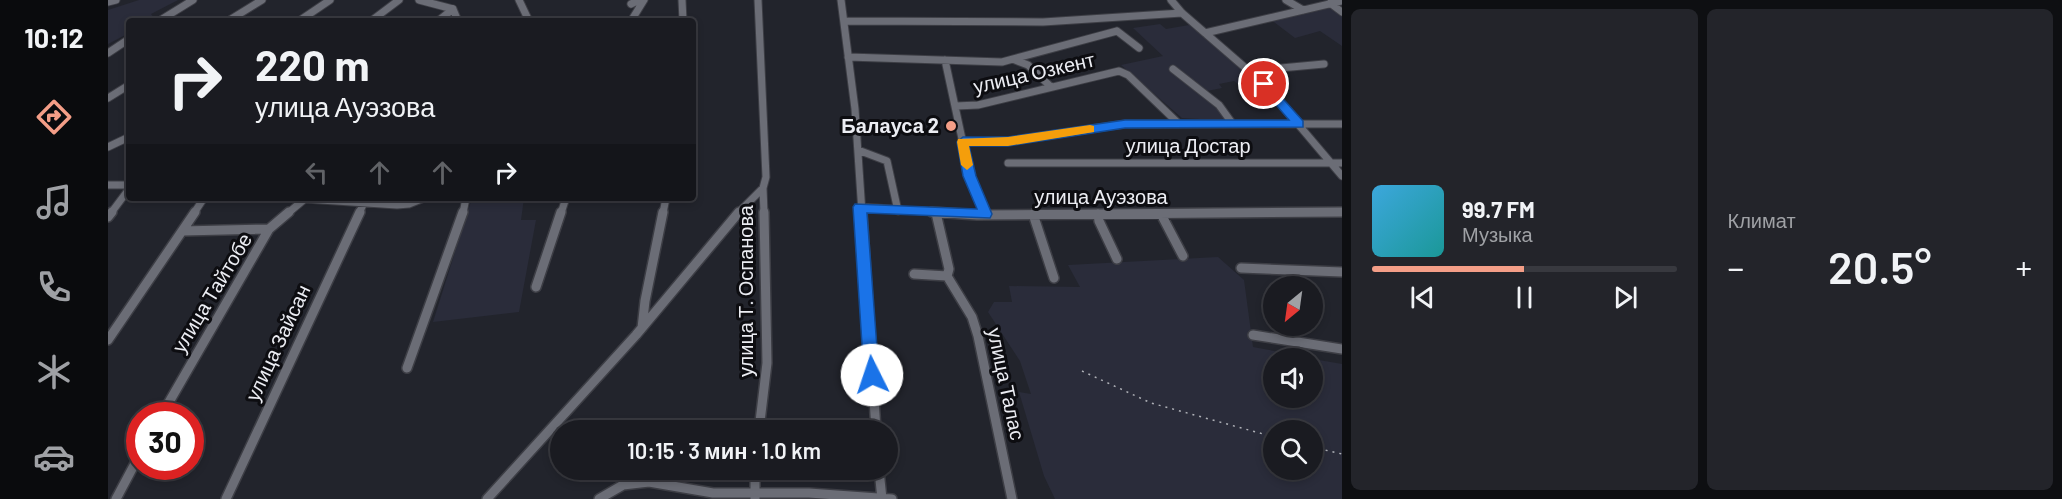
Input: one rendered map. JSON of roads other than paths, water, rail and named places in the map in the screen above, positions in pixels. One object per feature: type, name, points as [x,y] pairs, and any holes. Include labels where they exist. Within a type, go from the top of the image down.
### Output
[{"type":"street","points":[[108,2],[116,0]]},
{"type":"street","points":[[164,18],[193,0]]},
{"type":"street","points":[[233,18],[262,0]]},
{"type":"street","points":[[303,18],[330,0]]},
{"type":"street","points":[[375,18],[399,0]]},
{"type":"street","points":[[419,0],[453,9],[458,18]]},
{"type":"street","points":[[519,0],[528,18]]},
{"type":"street","points":[[631,4],[639,0]]},
{"type":"street","points":[[634,18],[644,0]]},
{"type":"street","points":[[682,0],[683,18]]},
{"type":"street","name":"улица Т. Оспанова","points":[[758,0],[765,177],[763,188],[767,363],[760,420]]},
{"type":"street","points":[[841,0],[858,150],[875,420]]},
{"type":"street","points":[[1171,0],[1182,13],[1249,71],[1299,124],[1342,176]]},
{"type":"street","points":[[1286,0],[1314,13]]},
{"type":"street","points":[[1205,33],[1342,1]]},
{"type":"street","points":[[1330,3],[1342,12]]},
{"type":"street","points":[[442,18],[453,9]]},
{"type":"street","points":[[844,21],[1018,23],[1182,13]]},
{"type":"street","points":[[1123,18],[1125,22],[1115,27],[1117,31],[1139,48]]},
{"type":"street","points":[[848,57],[1002,62],[1117,31]]},
{"type":"street","points":[[108,52],[126,41]]},
{"type":"street","points":[[1031,55],[1033,69]]},
{"type":"street","points":[[1012,59],[1024,62],[1051,87]]},
{"type":"street","points":[[945,60],[970,176],[985,214]]},
{"type":"street","points":[[1249,71],[1324,64]]},
{"type":"street","points":[[1173,69],[1219,105],[1232,123]]},
{"type":"street","name":"улица Озкент","points":[[956,106],[978,105],[1119,71],[1128,75],[1178,123]]},
{"type":"street","points":[[108,98],[126,87]]},
{"type":"street","points":[[963,142],[1008,141],[1125,124],[1342,124]]},
{"type":"street","points":[[108,147],[126,138]]},
{"type":"street","points":[[858,150],[887,161],[898,211]]},
{"type":"street","name":"улица Достар","points":[[1008,163],[1342,163]]},
{"type":"street","points":[[108,185],[126,187]]},
{"type":"street","name":"улица Т. Оспанова","points":[[487,499],[642,328],[745,205],[763,188]]},
{"type":"street","points":[[108,216],[126,191]]},
{"type":"street","points":[[108,340],[202,201]]},
{"type":"street","name":"улица Тайтобе","points":[[169,402],[269,229],[302,201]]},
{"type":"street","points":[[340,201],[364,203],[406,201]]},
{"type":"street","points":[[406,368],[449,248],[462,222],[466,201]]},
{"type":"street","points":[[536,287],[565,201]]},
{"type":"street","points":[[642,328],[645,300],[665,201]]},
{"type":"street","name":"улица Зайсан","points":[[226,499],[364,203]]},
{"type":"street","name":"улица Ауэзова","points":[[860,207],[898,211],[985,214],[1342,212]]},
{"type":"street","name":"улица Талас","points":[[936,213],[949,269],[947,276],[972,317],[978,336],[1012,499]]},
{"type":"street","points":[[1033,214],[1054,278]]},
{"type":"street","points":[[1098,214],[1099,222],[1118,259]]},
{"type":"street","points":[[1161,214],[1183,256]]},
{"type":"street","points":[[182,231],[269,229]]},
{"type":"street","points":[[1241,268],[1342,272]]},
{"type":"street","points":[[914,274],[947,276]]},
{"type":"street","points":[[1253,335],[1342,349]]},
{"type":"street","points":[[116,499],[126,480]]},
{"type":"street","points":[[755,480],[755,496]]},
{"type":"street","points":[[599,499],[625,484],[638,483],[685,487],[709,493],[755,496],[800,492],[885,499],[881,480]]},
{"type":"railway","points":[[1082,371],[1151,403],[1263,434]]},
{"type":"railway","points":[[1323,450],[1342,454]]},
{"type":"place","name":"Балауса 2","points":[[951,126]]}]
